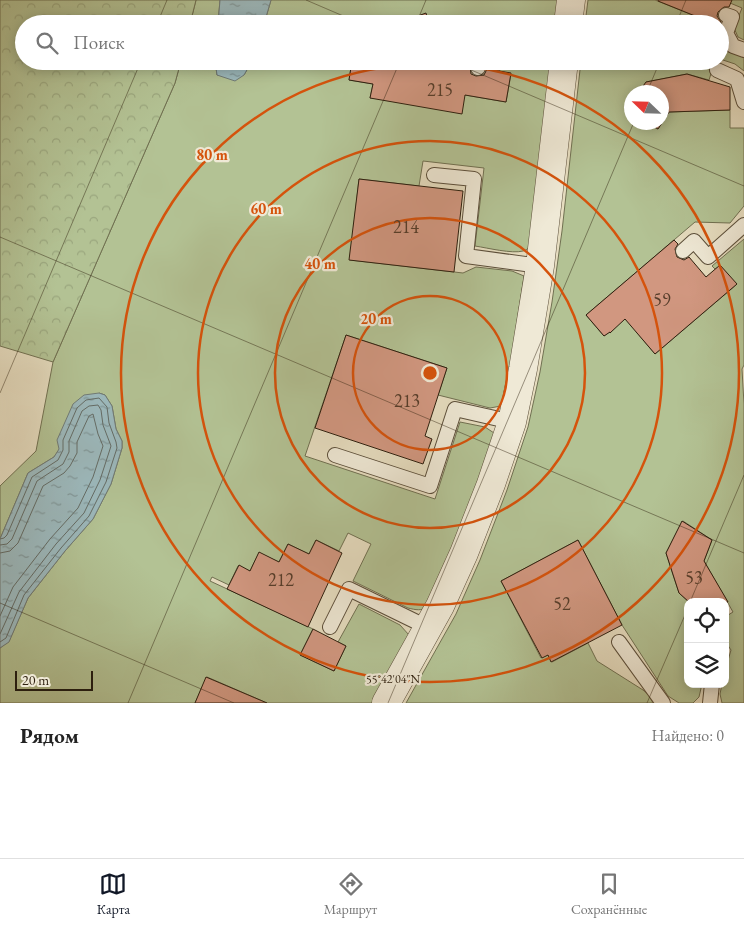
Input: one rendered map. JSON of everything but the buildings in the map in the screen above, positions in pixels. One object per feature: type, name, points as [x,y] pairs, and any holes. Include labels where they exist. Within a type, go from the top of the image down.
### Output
[{"type":"street","points":[[569,15],[571,0]]},
{"type":"street","points":[[386,703],[429,628],[464,553],[491,484],[512,422],[524,369],[540,266],[563,70]]},
{"type":"lane","points":[[729,39],[733,46],[744,50]]},
{"type":"lane","points":[[717,70],[737,79],[739,99]]},
{"type":"lane","points":[[434,174],[474,179],[466,256],[540,266]]},
{"type":"lane","points":[[683,250],[694,241],[708,257],[744,226]]},
{"type":"lane","points":[[335,455],[430,486],[455,409],[512,422]]},
{"type":"lane","points":[[330,627],[349,590],[429,628]]},
{"type":"lane","points":[[618,642],[663,703]]},
{"type":"lane","points":[[710,703],[712,688]]},
{"type":"green space","points":[[0,0],[196,0],[192,15],[15,15],[15,70],[179,70],[175,83],[53,362],[0,346]]},
{"type":"green space","points":[[196,0],[220,0],[219,15],[192,15]]},
{"type":"green space","points":[[271,0],[561,0],[558,15],[267,15]]},
{"type":"green space","points":[[588,0],[655,0],[692,15],[586,15]]},
{"type":"green space","points":[[723,0],[744,0],[744,40],[738,37],[734,28],[742,8]]},
{"type":"green space","points":[[729,52],[744,57],[744,71],[729,62]]},
{"type":"green space","points":[[179,70],[216,70],[217,75],[244,75],[247,70],[351,70],[349,80],[373,84],[370,98],[465,95],[506,102],[511,74],[499,70],[553,70],[532,243],[526,250],[513,252],[475,246],[484,168],[423,161],[419,186],[359,179],[350,260],[463,273],[476,267],[512,271],[524,276],[505,400],[501,406],[490,408],[438,395],[447,368],[346,335],[305,456],[435,499],[460,422],[485,427],[494,433],[494,443],[428,607],[418,610],[408,608],[353,581],[371,544],[348,533],[339,551],[316,540],[309,554],[288,544],[279,562],[259,553],[250,571],[238,566],[229,585],[212,577],[210,581],[313,629],[300,655],[334,671],[346,646],[338,642],[359,604],[400,625],[409,635],[375,703],[267,703],[207,677],[195,703],[0,703],[0,648],[9,641],[28,598],[93,519],[111,484],[122,448],[122,441],[116,429],[112,406],[105,395],[99,393],[54,457],[28,473],[0,539],[0,486],[36,451],[53,362],[175,83]]},
{"type":"green space","points":[[580,70],[712,70],[709,80],[687,74],[646,82],[644,85],[624,85],[624,130],[669,130],[669,112],[730,110],[730,128],[744,128],[744,206],[730,223],[695,222],[586,315],[604,336],[611,332],[642,303],[656,320],[639,335],[655,354],[736,285],[720,266],[715,269],[712,266],[744,239],[744,365],[742,369],[744,404],[744,703],[722,703],[720,694],[721,688],[729,688],[729,657],[731,650],[729,647],[729,614],[733,612],[729,605],[729,598],[725,598],[704,561],[712,540],[683,521],[666,553],[679,593],[685,598],[684,688],[701,688],[699,697],[693,703],[679,703],[668,696],[622,625],[578,540],[501,581],[541,658],[548,655],[552,662],[588,643],[597,661],[643,690],[649,695],[653,703],[406,703],[456,614],[480,560],[507,490],[528,427],[552,302]]},
{"type":"water","points":[[220,0],[271,0],[267,15],[219,15]]},
{"type":"water","points":[[216,70],[247,70],[244,75],[235,81],[217,75]]},
{"type":"water","points":[[99,393],[105,395],[112,406],[116,429],[122,441],[122,448],[111,484],[93,519],[28,598],[9,642],[0,648],[0,539],[28,473],[54,457],[59,449],[57,440],[73,404],[84,395]]}]
